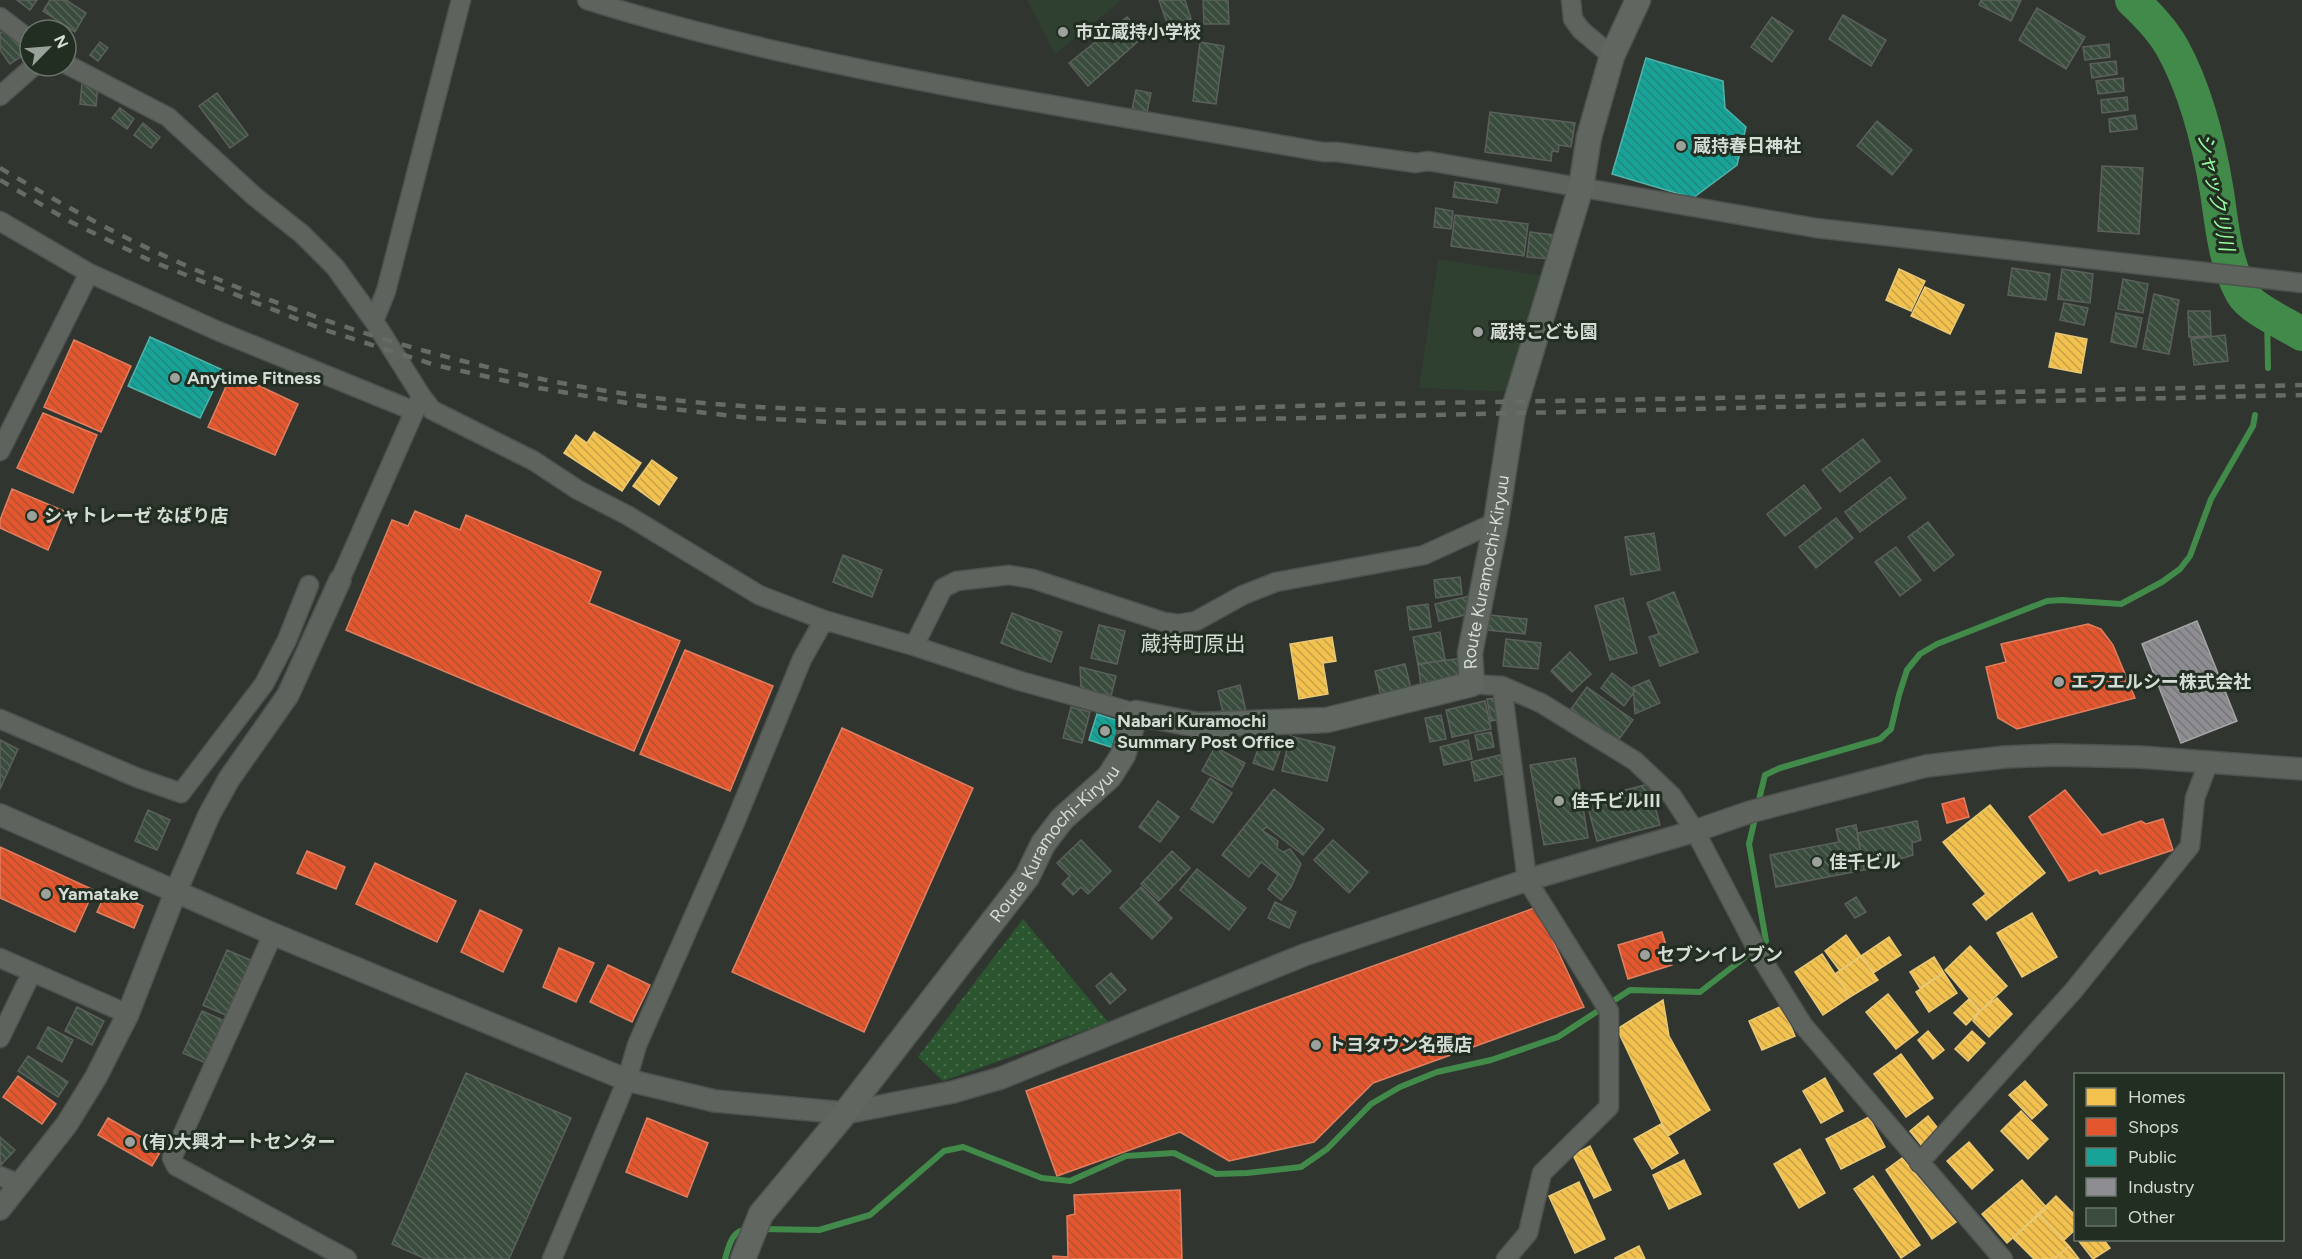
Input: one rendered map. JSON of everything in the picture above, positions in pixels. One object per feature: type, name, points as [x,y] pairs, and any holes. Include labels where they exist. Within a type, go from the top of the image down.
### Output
[{"type":"main road","name":"Route Kuramochi-Kiryuu","points":[[745,1253],[761,1214],[845,1113],[1027,877],[1043,844],[1062,819],[1109,777],[1123,755],[1136,713],[1198,725],[1327,720],[1472,684],[1470,653],[1496,522],[1513,412],[1581,187],[1589,136],[1612,56],[1638,0]]},
{"type":"street","points":[[374,321],[386,291],[461,0]]},
{"type":"street","points":[[587,0],[693,32],[877,73],[1148,123],[1323,152],[1416,163],[1428,161],[1816,228],[2302,283]]},
{"type":"street","points":[[1571,0],[1573,19],[1581,30],[1612,56]]},
{"type":"street","points":[[0,17],[18,31]]},
{"type":"street","points":[[78,70],[168,117],[254,196],[302,234],[336,267],[374,321],[418,404]]},
{"type":"street","points":[[0,96],[20,78]]},
{"type":"street","points":[[0,221],[88,273],[219,331],[432,410],[534,462],[578,490],[627,515],[759,594],[824,620],[914,646],[1020,681],[1136,713]]},
{"type":"street","points":[[0,451],[88,273]]},
{"type":"street","points":[[0,1209],[10,1180],[67,1124],[96,1077],[128,1014],[208,815],[288,695],[418,404]]},
{"type":"street","points":[[914,646],[936,598],[943,588],[957,581],[1017,576],[1164,622],[1188,623],[1266,585],[1424,555],[1496,522]]},
{"type":"street","points":[[0,719],[138,778],[181,793],[264,684],[287,640],[309,585]]},
{"type":"street","points":[[552,1259],[627,1080],[637,1045],[734,825],[802,659],[824,620]]},
{"type":"street","points":[[1472,684],[1502,686],[1541,704],[1635,761],[1672,796],[1695,831],[1762,959],[1803,1025],[2003,1259]]},
{"type":"street","points":[[1502,686],[1527,880],[1609,1011],[1609,1107],[1542,1173],[1528,1233],[1506,1259]]},
{"type":"street","points":[[0,815],[273,934],[627,1080],[715,1101],[845,1113],[953,1092],[1000,1078],[1304,955],[1527,880],[1695,831],[1784,802],[1926,766],[2005,757],[2140,757],[2302,769]]},
{"type":"street","points":[[1919,1163],[2074,990],[2190,846],[2195,798],[2208,761]]},
{"type":"street","points":[[273,934],[172,1158],[176,1166],[347,1259]]},
{"type":"street","points":[[0,958],[128,1014]]},
{"type":"street","points":[[0,1038],[32,972]]},
{"type":"shaded area","name":"市立蔵持小学校","points":[[1027,0],[1122,0],[1055,54]]},
{"type":"shaded area","name":"蔵持こども園","points":[[1438,259],[1544,276],[1511,392],[1419,388]]},
{"type":"green space","points":[[1023,919],[1108,1022],[943,1081],[918,1057]]},
{"type":"building: Homes","points":[[1899,269],[1925,281],[1911,311],[1886,300]]},
{"type":"building: Homes","points":[[1925,287],[1964,305],[1950,334],[1911,316]]},
{"type":"building: Homes","points":[[2056,333],[2087,339],[2081,373],[2049,367]]},
{"type":"building: Homes","points":[[594,432],[641,463],[622,491],[564,453],[576,435],[587,443]]},
{"type":"building: Homes","points":[[652,460],[677,478],[659,505],[633,486]]},
{"type":"building: Homes","points":[[1332,637],[1336,661],[1323,663],[1328,694],[1299,699],[1290,644]]},
{"type":"building: Homes","points":[[1990,805],[2045,873],[1986,920],[1973,904],[1986,894],[1943,842]]},
{"type":"building: Homes","points":[[2032,913],[2057,957],[2022,977],[1997,933]]},
{"type":"building: Homes","points":[[1846,935],[1861,956],[1840,971],[1825,951]]},
{"type":"building: Homes","points":[[1889,937],[1901,955],[1873,973],[1861,956]]},
{"type":"building: Homes","points":[[1970,946],[2007,986],[1980,1011],[1945,970]]},
{"type":"building: Homes","points":[[1822,954],[1850,997],[1823,1015],[1795,972]]},
{"type":"building: Homes","points":[[1861,956],[1878,980],[1850,997],[1835,974]]},
{"type":"building: Homes","points":[[1934,957],[1944,973],[1920,988],[1910,972]]},
{"type":"building: Homes","points":[[1944,973],[1957,993],[1929,1012],[1916,992]]},
{"type":"building: Homes","points":[[1888,994],[1918,1032],[1896,1049],[1866,1012]]},
{"type":"building: Homes","points":[[1997,998],[2012,1014],[1989,1037],[1973,1021],[1980,1011]]},
{"type":"building: Homes","points":[[1969,999],[1980,1011],[1966,1025],[1954,1013]]},
{"type":"building: Homes","points":[[1663,1000],[1669,1036],[1710,1110],[1668,1136],[1617,1029]]},
{"type":"building: Homes","points":[[1782,1006],[1795,1036],[1762,1050],[1749,1021]]},
{"type":"building: Homes","points":[[1928,1031],[1944,1050],[1933,1059],[1918,1040]]},
{"type":"building: Homes","points":[[1972,1031],[1985,1043],[1968,1061],[1955,1049]]},
{"type":"building: Homes","points":[[1901,1054],[1933,1098],[1906,1117],[1874,1074]]},
{"type":"building: Homes","points":[[1825,1078],[1843,1111],[1821,1123],[1803,1091]]},
{"type":"building: Homes","points":[[2025,1081],[2047,1105],[2032,1119],[2009,1095]]},
{"type":"building: Homes","points":[[2021,1111],[2048,1139],[2028,1159],[2001,1131]]},
{"type":"building: Homes","points":[[1928,1116],[1940,1131],[1922,1146],[1910,1131]]},
{"type":"building: Homes","points":[[1869,1117],[1885,1147],[1841,1169],[1826,1139]]},
{"type":"building: Homes","points":[[1661,1124],[1678,1153],[1652,1169],[1634,1139]]},
{"type":"building: Homes","points":[[1969,1142],[1993,1170],[1972,1189],[1947,1161]]},
{"type":"building: Homes","points":[[1590,1146],[1611,1190],[1594,1198],[1573,1155]]},
{"type":"building: Homes","points":[[1800,1149],[1825,1193],[1799,1208],[1774,1164]]},
{"type":"building: Homes","points":[[1902,1158],[1956,1222],[1932,1239],[1886,1170]]},
{"type":"building: Homes","points":[[1684,1160],[1701,1194],[1669,1209],[1653,1175]]},
{"type":"building: Homes","points":[[1873,1176],[1920,1245],[1901,1258],[1854,1189]]},
{"type":"building: Homes","points":[[2022,1180],[2047,1208],[2007,1243],[1982,1214]]},
{"type":"building: Homes","points":[[1579,1182],[1605,1239],[1575,1253],[1549,1196]]},
{"type":"building: Homes","points":[[2056,1196],[2074,1214],[2074,1231],[2064,1240],[2038,1214]]},
{"type":"building: Homes","points":[[2038,1214],[2069,1246],[2054,1259],[2034,1259],[2013,1238]]},
{"type":"building: Homes","points":[[2079,1241],[2105,1241],[2110,1248],[2093,1259]]},
{"type":"building: Homes","points":[[1639,1246],[1645,1259],[1615,1259],[1615,1258]]},
{"type":"building: Homes","points":[[2069,1246],[2079,1259],[2054,1259]]},
{"type":"building: Shops","points":[[74,340],[131,366],[101,432],[44,407]]},
{"type":"building: Shops","points":[[232,373],[298,404],[275,455],[208,427]]},
{"type":"building: Shops","points":[[43,413],[97,435],[73,493],[17,468]]},
{"type":"building: Shops","name":"シャトレーゼ なばり店","points":[[12,489],[64,511],[48,550],[0,528],[0,520]]},
{"type":"building: Shops","points":[[415,511],[460,530],[466,515],[601,572],[589,603],[680,641],[634,751],[346,630],[392,520],[408,526]]},
{"type":"building: Shops","name":"エフエルシー株式会社","points":[[2088,624],[2101,629],[2113,645],[2135,698],[2017,729],[1998,718],[1986,667],[2006,662],[2001,644]]},
{"type":"building: Shops","points":[[685,650],[773,686],[730,791],[640,754]]},
{"type":"building: Shops","points":[[842,728],[973,788],[864,1032],[732,972]]},
{"type":"building: Shops","points":[[2065,790],[2102,835],[2141,821],[2146,824],[2163,819],[2173,850],[2100,874],[2097,870],[2069,881],[2029,817]]},
{"type":"building: Shops","points":[[1964,798],[1969,817],[1947,823],[1942,804]]},
{"type":"building: Shops","name":"Yamatake","points":[[0,847],[94,890],[75,932],[0,898]]},
{"type":"building: Shops","points":[[307,851],[345,867],[336,889],[297,873]]},
{"type":"building: Shops","points":[[375,863],[456,901],[437,942],[356,904]]},
{"type":"building: Shops","points":[[107,890],[143,906],[134,928],[97,912]]},
{"type":"building: Shops","name":"トヨタウン名張店","points":[[1537,907],[1584,1007],[1373,1083],[1314,1142],[1229,1161],[1180,1132],[1057,1176],[1026,1091]]},
{"type":"building: Shops","points":[[480,910],[522,930],[503,972],[461,952]]},
{"type":"building: Shops","name":"セブンイレブン","points":[[1662,932],[1672,965],[1628,979],[1618,945]]},
{"type":"building: Shops","points":[[559,948],[594,963],[576,1002],[543,987]]},
{"type":"building: Shops","points":[[608,965],[650,985],[632,1022],[590,1002]]},
{"type":"building: Shops","points":[[18,1076],[56,1104],[42,1124],[3,1097]]},
{"type":"building: Shops","name":"(有)大興オートセンター","points":[[108,1118],[162,1149],[152,1166],[98,1135]]},
{"type":"building: Shops","points":[[647,1118],[708,1143],[687,1197],[626,1172]]},
{"type":"building: Shops","points":[[1180,1190],[1182,1259],[1053,1259],[1053,1256],[1068,1257],[1067,1216],[1075,1214],[1074,1195]]},
{"type":"building: Public","name":"蔵持春日神社","points":[[1646,58],[1723,81],[1725,108],[1746,127],[1737,165],[1693,198],[1612,174]]},
{"type":"building: Public","name":"Anytime Fitness","points":[[150,337],[223,370],[200,418],[128,386]]},
{"type":"building: Public","points":[[1097,714],[1122,722],[1114,748],[1089,740]]},
{"type":"building: Industry","points":[[2197,621],[2237,721],[2181,743],[2142,644]]},
{"type":"building: Other","points":[[17,0],[37,0],[30,10]]},
{"type":"building: Other","points":[[50,0],[66,0],[86,13],[78,27],[78,18],[54,18],[43,11]]},
{"type":"building: Other","points":[[1159,0],[1185,0],[1191,19],[1168,26]]},
{"type":"building: Other","points":[[1203,0],[1228,0],[1229,24],[1204,24]]},
{"type":"building: Other","points":[[1981,0],[2021,0],[2011,21],[1979,5]]},
{"type":"building: Other","points":[[2037,8],[2085,37],[2066,69],[2019,40]]},
{"type":"building: Other","points":[[1843,15],[1886,40],[1871,66],[1829,39]]},
{"type":"building: Other","points":[[1127,17],[1144,36],[1088,86],[1069,63]]},
{"type":"building: Other","points":[[1772,17],[1793,31],[1772,62],[1751,47]]},
{"type":"building: Other","points":[[8,28],[18,42],[18,58],[10,64],[0,50],[0,33]]},
{"type":"building: Other","points":[[100,42],[108,48],[98,61],[90,55]]},
{"type":"building: Other","points":[[1200,42],[1224,46],[1216,104],[1193,101]]},
{"type":"building: Other","points":[[2109,44],[2110,57],[2085,60],[2083,47]]},
{"type":"building: Other","points":[[2116,61],[2117,74],[2092,78],[2090,64]]},
{"type":"building: Other","points":[[2123,78],[2124,91],[2098,94],[2096,81]]},
{"type":"building: Other","points":[[82,83],[98,84],[96,106],[80,104]]},
{"type":"building: Other","points":[[1136,90],[1151,93],[1147,112],[1132,110]]},
{"type":"building: Other","points":[[217,93],[248,135],[230,148],[199,106]]},
{"type":"building: Other","points":[[2127,97],[2128,110],[2102,113],[2101,100]]},
{"type":"building: Other","points":[[120,108],[134,119],[127,129],[112,118]]},
{"type":"building: Other","points":[[1490,112],[1575,123],[1571,147],[1559,145],[1558,152],[1552,151],[1551,161],[1485,152]]},
{"type":"building: Other","points":[[2135,115],[2137,129],[2110,132],[2109,119]]},
{"type":"building: Other","points":[[1877,121],[1912,150],[1892,175],[1857,146]]},
{"type":"building: Other","points":[[143,123],[160,137],[151,148],[134,135]]},
{"type":"building: Other","points":[[2102,166],[2143,168],[2139,234],[2098,231]]},
{"type":"building: Other","points":[[1455,182],[1500,189],[1497,203],[1453,197]]},
{"type":"building: Other","points":[[1436,208],[1453,211],[1451,229],[1434,227]]},
{"type":"building: Other","points":[[1455,215],[1528,224],[1524,256],[1451,246]]},
{"type":"building: Other","points":[[1530,232],[1553,235],[1550,259],[1527,257]]},
{"type":"building: Other","points":[[2012,268],[2050,274],[2046,300],[2008,295]]},
{"type":"building: Other","points":[[2062,269],[2093,274],[2090,303],[2058,299]]},
{"type":"building: Other","points":[[2123,279],[2148,284],[2143,313],[2118,309]]},
{"type":"building: Other","points":[[2154,294],[2179,300],[2169,354],[2143,349]]},
{"type":"building: Other","points":[[2064,303],[2088,308],[2084,325],[2060,320]]},
{"type":"building: Other","points":[[2188,311],[2210,311],[2211,336],[2189,337]]},
{"type":"building: Other","points":[[2116,313],[2142,318],[2136,347],[2111,342]]},
{"type":"building: Other","points":[[2225,335],[2228,361],[2194,365],[2191,339]]},
{"type":"building: Other","points":[[1863,439],[1880,461],[1840,492],[1822,470]]},
{"type":"building: Other","points":[[1890,477],[1906,498],[1860,532],[1845,512]]},
{"type":"building: Other","points":[[1804,485],[1821,508],[1785,536],[1767,514]]},
{"type":"building: Other","points":[[1836,518],[1853,538],[1816,568],[1799,547]]},
{"type":"building: Other","points":[[1928,522],[1954,555],[1934,571],[1908,537]]},
{"type":"building: Other","points":[[1654,533],[1660,570],[1631,575],[1625,537]]},
{"type":"building: Other","points":[[1896,547],[1921,580],[1900,596],[1875,562]]},
{"type":"building: Other","points":[[843,555],[882,570],[872,597],[833,582]]},
{"type":"building: Other","points":[[1460,577],[1462,594],[1436,598],[1434,580]]},
{"type":"building: Other","points":[[1674,592],[1698,652],[1660,666],[1649,637],[1659,634],[1647,603]]},
{"type":"building: Other","points":[[1474,595],[1478,612],[1439,621],[1435,604]]},
{"type":"building: Other","points":[[1623,598],[1637,653],[1610,660],[1595,606]]},
{"type":"building: Other","points":[[1428,604],[1431,627],[1410,630],[1407,607]]},
{"type":"building: Other","points":[[1012,613],[1062,632],[1051,662],[1001,643]]},
{"type":"building: Other","points":[[1490,615],[1527,619],[1525,634],[1488,630]]},
{"type":"building: Other","points":[[1099,625],[1125,631],[1117,664],[1091,658]]},
{"type":"building: Other","points":[[1440,632],[1445,660],[1418,665],[1413,637]]},
{"type":"building: Other","points":[[1506,639],[1541,643],[1538,669],[1503,666]]},
{"type":"building: Other","points":[[1570,652],[1591,674],[1572,692],[1551,671]]},
{"type":"building: Other","points":[[1463,658],[1466,682],[1422,693],[1418,664]]},
{"type":"building: Other","points":[[1405,664],[1412,693],[1382,701],[1375,671]]},
{"type":"building: Other","points":[[1080,667],[1116,676],[1111,696],[1081,689]]},
{"type":"building: Other","points":[[1612,673],[1635,691],[1624,706],[1601,688]]},
{"type":"building: Other","points":[[1649,680],[1660,703],[1635,714],[1633,687]]},
{"type":"building: Other","points":[[1240,685],[1247,716],[1225,721],[1218,691]]},
{"type":"building: Other","points":[[1587,687],[1633,720],[1617,742],[1571,709]]},
{"type":"building: Other","points":[[1497,698],[1501,719],[1491,721],[1487,699]]},
{"type":"building: Other","points":[[1485,701],[1491,729],[1452,737],[1446,710]]},
{"type":"building: Other","points":[[1071,707],[1090,712],[1082,743],[1063,738]]},
{"type":"building: Other","points":[[1441,715],[1446,739],[1430,742],[1425,718]]},
{"type":"building: Other","points":[[1491,732],[1494,747],[1478,750],[1475,735]]},
{"type":"building: Other","points":[[1264,733],[1284,740],[1273,770],[1253,763]]},
{"type":"building: Other","points":[[1290,736],[1335,747],[1327,781],[1282,771]]},
{"type":"building: Other","points":[[0,740],[18,749],[0,789]]},
{"type":"building: Other","points":[[1468,740],[1472,759],[1444,765],[1440,747]]},
{"type":"building: Other","points":[[1215,747],[1245,763],[1232,787],[1202,771]]},
{"type":"building: Other","points":[[1500,755],[1504,774],[1475,781],[1471,762]]},
{"type":"building: Other","name":"佳千ビルⅢ","points":[[1575,758],[1588,838],[1544,845],[1530,765]]},
{"type":"building: Other","points":[[1210,778],[1232,793],[1213,823],[1191,809]]},
{"type":"building: Other","points":[[1649,784],[1660,825],[1597,841],[1586,800]]},
{"type":"building: Other","points":[[1274,789],[1324,829],[1303,855],[1267,827],[1262,830],[1278,841],[1277,848],[1283,852],[1290,849],[1301,864],[1291,887],[1281,900],[1268,889],[1278,875],[1261,862],[1249,877],[1222,855]]},
{"type":"building: Other","points":[[1158,801],[1179,817],[1160,842],[1139,827]]},
{"type":"building: Other","points":[[148,810],[170,820],[157,850],[135,841]]},
{"type":"building: Other","points":[[1917,821],[1921,840],[1912,843],[1913,855],[1900,859],[1900,867],[1864,870],[1857,833]]},
{"type":"building: Other","name":"佳千ビル","points":[[1856,825],[1864,870],[1776,887],[1770,855],[1839,842],[1836,829]]},
{"type":"building: Other","points":[[1081,840],[1111,871],[1088,894],[1081,887],[1073,895],[1062,884],[1070,876],[1057,863]]},
{"type":"building: Other","points":[[1333,840],[1368,872],[1349,893],[1314,860]]},
{"type":"building: Other","points":[[1172,851],[1190,868],[1159,901],[1141,884]]},
{"type":"building: Other","points":[[1197,869],[1246,908],[1229,930],[1180,890]]},
{"type":"building: Other","points":[[1141,887],[1172,918],[1152,939],[1120,908]]},
{"type":"building: Other","points":[[1856,897],[1866,912],[1855,918],[1845,904]]},
{"type":"building: Other","points":[[1275,902],[1296,912],[1289,928],[1268,918]]},
{"type":"building: Other","points":[[227,950],[255,962],[230,1017],[203,1005]]},
{"type":"building: Other","points":[[1111,973],[1126,990],[1110,1004],[1096,986]]},
{"type":"building: Other","points":[[77,1007],[104,1021],[92,1045],[65,1031]]},
{"type":"building: Other","points":[[202,1011],[227,1022],[208,1064],[183,1053]]},
{"type":"building: Other","points":[[48,1027],[73,1040],[62,1062],[37,1048]]},
{"type":"building: Other","points":[[28,1056],[68,1082],[58,1097],[18,1071]]},
{"type":"building: Other","points":[[466,1073],[571,1118],[509,1259],[426,1259],[392,1244]]},
{"type":"building: Other","points":[[153,1131],[170,1139],[166,1146],[150,1138]]},
{"type":"building: Other","points":[[0,1137],[15,1150],[0,1166]]},
{"type":"waterway","name":"シャックリ川","points":[[2132,0],[2164,35],[2189,83],[2210,155],[2228,257],[2242,293],[2253,305],[2302,334]]},
{"type":"waterway","points":[[2267,315],[2268,368]]},
{"type":"waterway","points":[[1758,804],[1765,775],[1780,768],[1880,739],[1891,729],[1907,670],[1920,654],[1937,644],[2047,601],[2121,604],[2162,582],[2180,569],[2190,556],[2211,499],[2253,426],[2255,415]]},
{"type":"waterway","points":[[760,1229],[819,1230],[870,1215],[944,1151],[963,1147],[1042,1178],[1070,1181],[1126,1156],[1174,1153],[1216,1174],[1301,1167],[1327,1149],[1371,1104],[1400,1087],[1437,1072],[1491,1060],[1558,1037],[1630,990],[1700,992],[1766,941],[1749,844],[1756,814]]},
{"type":"waterway","points":[[725,1259],[734,1236],[747,1229]]},
{"type":"railway","points":[[0,168],[77,212],[156,252],[272,301],[332,322],[393,342],[516,374],[578,386],[677,400],[824,410],[1069,412],[2302,385]]},
{"type":"railway","points":[[0,180],[69,221],[151,261],[322,329],[435,365],[533,387],[639,405],[750,418],[852,423],[1085,423],[2302,395]]},
{"type":"place","name":"市立蔵持小学校","points":[[1063,32]]},
{"type":"place","name":"蔵持春日神社","points":[[1681,146]]},
{"type":"place","name":"蔵持こども園","points":[[1478,332]]},
{"type":"place","name":"Anytime Fitness","points":[[175,378]]},
{"type":"place","name":"シャトレーゼ なばり店","points":[[32,516]]},
{"type":"place","name":"エフエルシー株式会社","points":[[2059,682]]},
{"type":"place","name":"Nabari Kuramochi Summary Post Office","points":[[1105,731]]},
{"type":"place","name":"佳千ビルⅢ","points":[[1559,801]]},
{"type":"place","name":"佳千ビル","points":[[1817,862]]},
{"type":"place","name":"Yamatake","points":[[46,894]]},
{"type":"place","name":"セブンイレブン","points":[[1645,955]]},
{"type":"place","name":"トヨタウン名張店","points":[[1316,1045]]},
{"type":"place","name":"(有)大興オートセンター","points":[[130,1142]]},
{"type":"district","name":"蔵持町原出","points":[[1193,644]]}]
